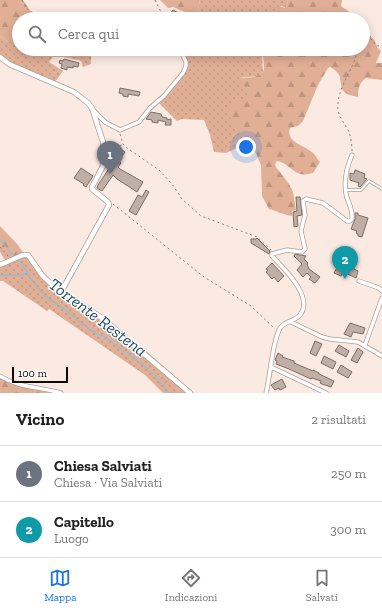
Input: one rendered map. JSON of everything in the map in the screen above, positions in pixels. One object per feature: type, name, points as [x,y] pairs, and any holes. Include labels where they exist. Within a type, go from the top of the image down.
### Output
[{"type":"street","points":[[0,56],[9,64],[74,92],[88,103],[106,122],[120,130],[139,122],[150,108],[164,96],[184,73],[186,62],[183,56]]},
{"type":"street","points":[[61,292],[109,205],[108,202],[92,189],[103,166],[104,154],[103,142],[92,108]]},
{"type":"street","points":[[266,393],[279,332],[284,324],[291,322],[302,310],[302,297],[294,280],[272,256],[272,254],[287,250],[304,251],[305,246],[301,228],[305,215],[303,201],[306,199],[323,203],[350,222],[353,217],[346,190],[345,178],[348,164],[352,155]]},
{"type":"street","points":[[0,264],[23,255],[28,255],[46,280],[61,292],[102,318],[190,393]]},
{"type":"street","points":[[359,280],[379,288],[382,291]]},
{"type":"street","points":[[365,345],[382,298]]},
{"type":"street","points":[[291,322],[322,337],[352,341],[365,345],[382,356]]},
{"type":"street","points":[[271,367],[326,393]]},
{"type":"street","points":[[0,376],[27,387],[61,393]]},
{"type":"lane","points":[[346,190],[361,190],[369,181],[382,189]]},
{"type":"path","points":[[22,0],[27,9],[32,12]]},
{"type":"path","points":[[155,0],[161,12]]},
{"type":"path","points":[[370,39],[377,47],[382,47]]},
{"type":"path","points":[[352,155],[352,143],[349,133],[338,113],[338,105],[343,85],[356,56]]},
{"type":"path","points":[[120,130],[123,144],[159,170],[172,184],[182,199],[201,216],[257,237],[274,253]]},
{"type":"path","points":[[103,166],[111,159],[123,144]]},
{"type":"path","points":[[109,205],[114,205],[204,277],[251,306],[279,332]]},
{"type":"path","points":[[0,247],[11,259]]},
{"type":"green space","points":[[0,0],[23,0],[31,12],[12,12],[12,42],[8,42],[0,36]]},
{"type":"green space","points":[[160,0],[200,0],[197,12],[185,12],[173,7],[168,8]]},
{"type":"green space","points":[[200,0],[288,0],[286,8],[281,6],[274,12],[197,12]]},
{"type":"green space","points":[[288,0],[342,0],[341,6],[350,12],[273,12],[278,6],[286,8]]},
{"type":"green space","points":[[0,36],[8,42],[12,42],[12,56],[91,56],[91,64],[83,67],[81,61],[64,57],[53,57],[49,62],[63,71],[55,82],[0,59]]},
{"type":"green space","points":[[370,36],[381,51],[376,63],[382,63],[382,80],[366,78],[359,86],[358,97],[349,95],[344,92],[339,75],[336,71],[330,67],[328,68],[318,85],[303,121],[298,126],[290,128],[289,133],[293,140],[315,155],[320,162],[313,173],[308,174],[297,173],[283,163],[277,161],[275,164],[293,192],[296,210],[292,211],[292,216],[269,209],[262,196],[261,165],[255,151],[235,129],[229,114],[231,103],[238,101],[247,95],[250,88],[240,86],[237,83],[239,78],[254,77],[261,74],[264,68],[263,57],[370,56]]},
{"type":"green space","points":[[184,56],[262,56],[263,72],[258,76],[239,78],[240,86],[250,88],[248,95],[244,99],[235,129],[247,143],[226,153],[214,152],[210,135],[204,120],[182,119],[177,121],[156,100],[163,94],[186,65]]},
{"type":"green space","points":[[0,226],[18,245],[24,254],[7,263],[0,252]]},
{"type":"green space","points":[[29,255],[49,283],[106,320],[147,352],[194,393],[163,393],[145,375],[49,309],[47,311],[3,281],[0,281],[0,266]]},
{"type":"green space","points":[[0,378],[23,386],[51,393],[0,393]]},
{"type":"building","points":[[64,59],[79,63],[78,67],[67,67],[67,70],[61,68],[62,64],[59,63],[60,60],[63,61]]},
{"type":"building","points":[[120,88],[140,92],[139,96],[128,94],[128,97],[123,96],[123,94],[119,93]]},
{"type":"building","points":[[151,112],[161,114],[162,117],[167,118],[167,120],[171,119],[171,125],[165,125],[166,122],[158,120],[158,123],[146,119]]},
{"type":"building","points":[[121,149],[125,152],[119,161],[121,163],[118,167],[143,182],[137,192],[113,175],[102,191],[97,188],[98,185],[108,170],[111,172],[116,164],[113,162]]},
{"type":"building","points":[[81,168],[93,176],[86,187],[74,178]]},
{"type":"building","points":[[355,170],[365,174],[364,178],[367,179],[360,187],[358,186],[359,183],[350,180],[350,173],[354,174]]},
{"type":"building","points":[[146,190],[149,192],[136,215],[129,211],[138,195],[142,197]]},
{"type":"building","points":[[296,197],[300,197],[302,215],[297,216],[298,226],[294,227],[293,212],[297,211]]},
{"type":"building","points":[[355,213],[368,218],[362,237],[358,236],[356,233],[357,231],[351,229],[355,219]]},
{"type":"building","points":[[257,238],[270,251],[269,254],[251,243],[251,239]]},
{"type":"building","points":[[295,254],[306,256],[304,259],[308,263],[309,269],[320,277],[315,283],[309,279],[311,277],[307,273],[303,277],[297,270],[302,264],[294,256]]},
{"type":"building","points":[[272,263],[284,276],[278,282],[274,277],[272,279],[266,272],[268,270],[266,269]]},
{"type":"building","points":[[339,264],[347,269],[349,266],[358,271],[356,278],[343,272],[341,276],[334,273]]},
{"type":"building","points":[[350,323],[365,328],[363,334],[353,332],[351,337],[344,334]]},
{"type":"building","points":[[315,341],[322,344],[316,356],[310,353]]},
{"type":"building","points":[[339,345],[349,351],[346,357],[335,351]]},
{"type":"building","points":[[358,348],[363,352],[357,363],[351,360]]},
{"type":"building","points":[[278,353],[283,356],[282,357],[294,361],[294,363],[313,370],[334,381],[331,387],[320,383],[321,381],[311,379],[276,364],[277,361],[275,360]]},
{"type":"building","points":[[324,356],[336,362],[333,369],[321,363]]},
{"type":"building","points":[[341,365],[352,372],[348,378],[337,372]]},
{"type":"building","points":[[282,379],[286,387],[280,390],[279,388],[275,390],[271,385]]},
{"type":"waterway","name":"Torrente Restena","points":[[0,240],[14,256]]},
{"type":"waterway","name":"Torrente Restena","points":[[18,259],[32,281],[46,297],[63,308],[89,329],[108,339],[146,367],[159,379],[169,393]]},
{"type":"waterway","points":[[0,275],[20,275],[27,273]]},
{"type":"place","name":"Chiesa Salviati","points":[[110,174]]},
{"type":"place","name":"Capitello","points":[[345,279]]}]
